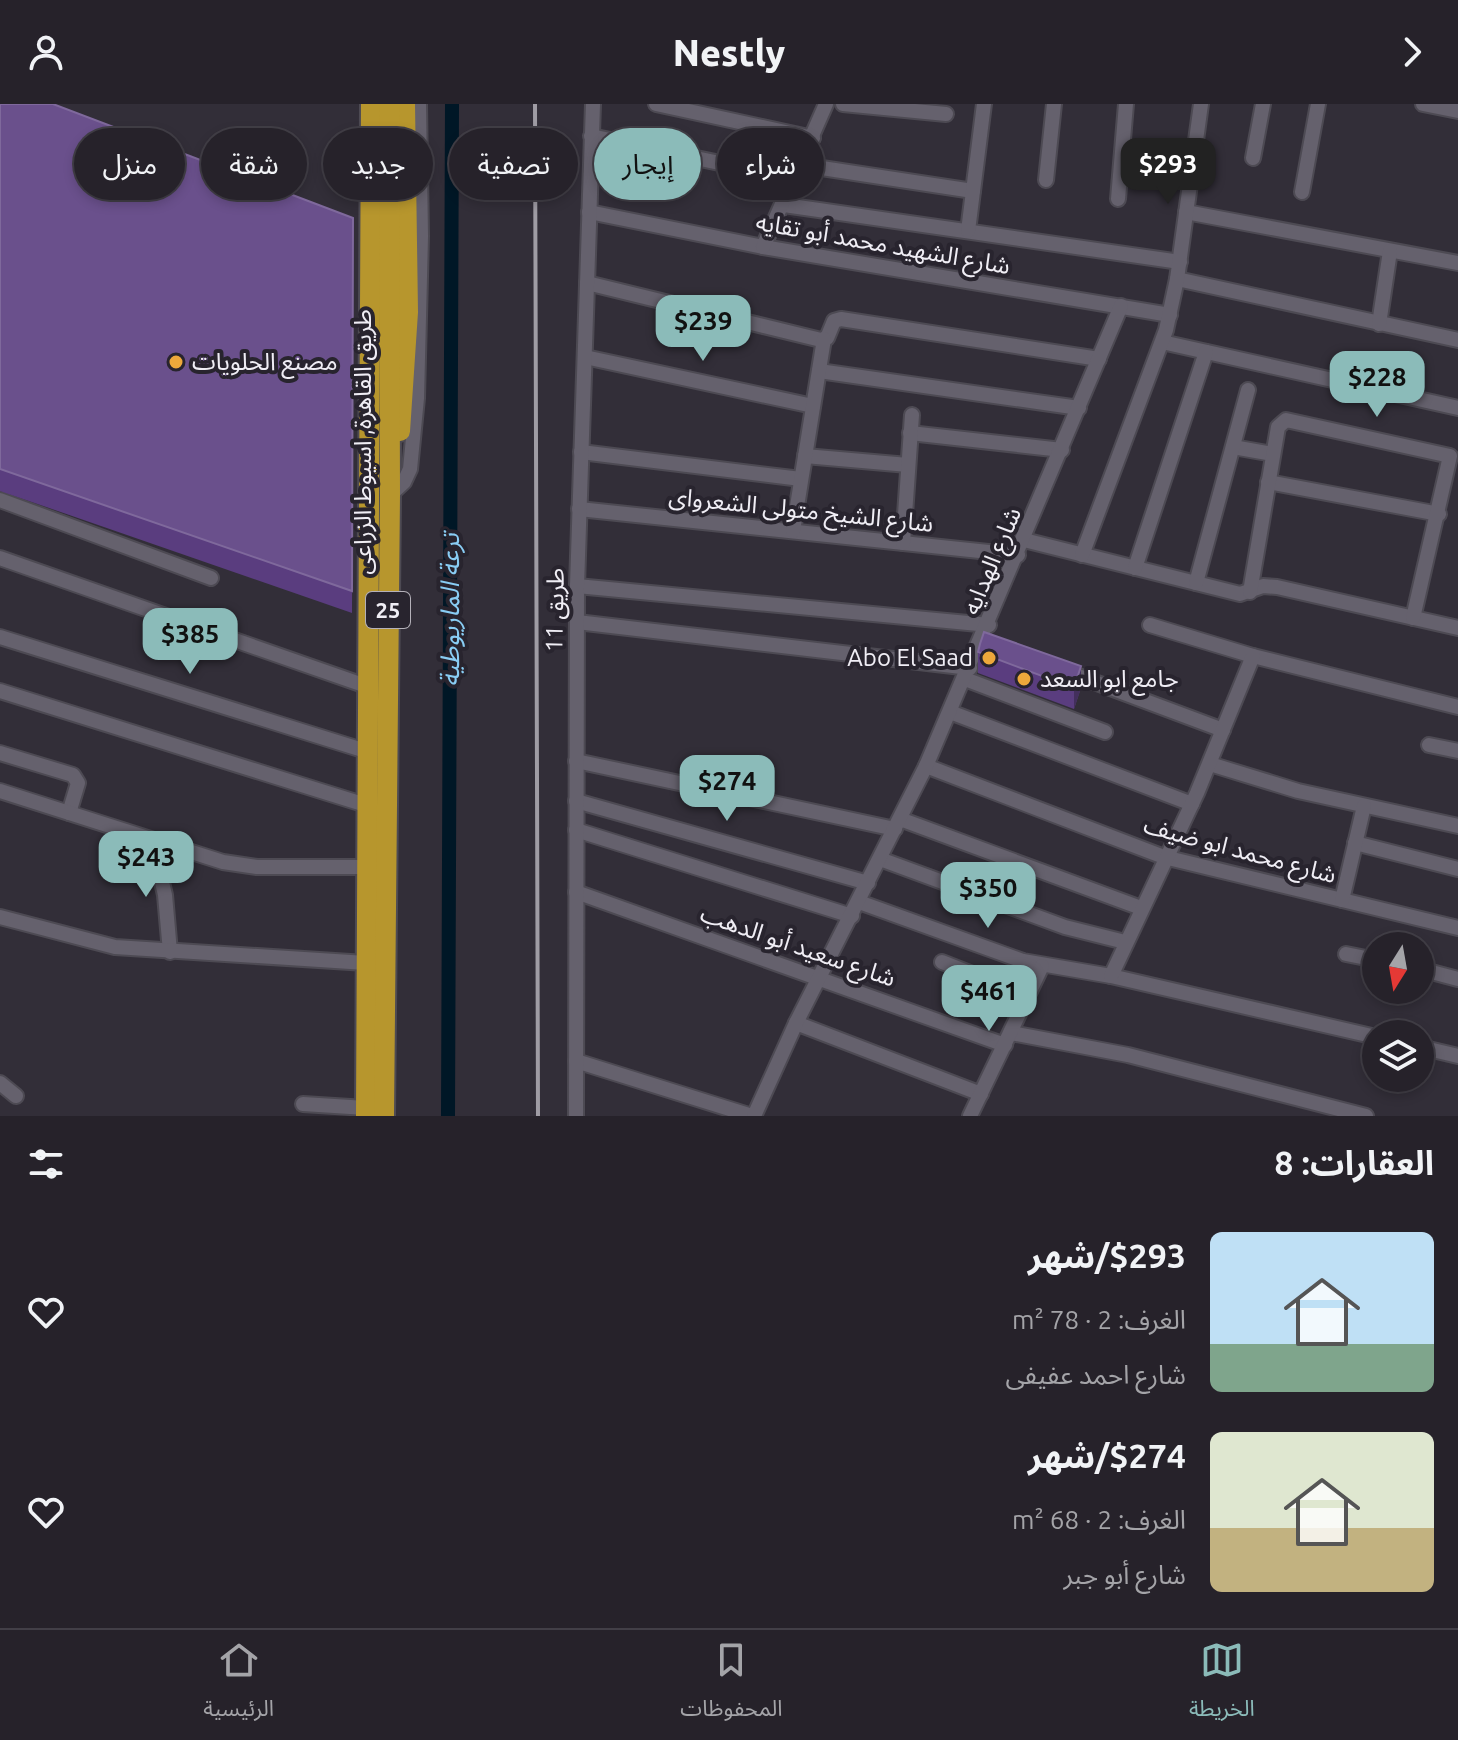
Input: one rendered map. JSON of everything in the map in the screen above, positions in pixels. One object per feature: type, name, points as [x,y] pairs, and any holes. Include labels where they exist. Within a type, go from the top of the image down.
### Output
[{"type":"highway","name":"طريق القاهرة, اسيوط الزراعى","points":[[371,104],[363,232],[369,687],[366,963],[372,1113]]},
{"type":"highway","name":"طريق القاهرة, اسيوط الزراعى","points":[[372,1113],[390,495],[389,104]]},
{"type":"highway","points":[[390,450],[401,426],[408,312],[405,104]]},
{"type":"street","points":[[390,495],[404,482],[410,469],[417,398],[421,236],[419,104]]},
{"type":"street","name":"طريق 11","points":[[576,1116],[577,586],[593,104]]},
{"type":"street","points":[[656,104],[767,128]]},
{"type":"street","points":[[817,128],[826,104]]},
{"type":"street","points":[[843,104],[946,114]]},
{"type":"street","points":[[968,231],[984,104]]},
{"type":"street","points":[[1046,180],[1054,104]]},
{"type":"street","points":[[1118,199],[1126,104]]},
{"type":"street","points":[[1082,555],[1170,315],[1201,104]]},
{"type":"street","points":[[1253,158],[1263,104]]},
{"type":"street","points":[[1302,192],[1318,104]]},
{"type":"street","points":[[1423,104],[1458,111]]},
{"type":"street","points":[[591,136],[717,158]]},
{"type":"street","points":[[824,175],[973,191]]},
{"type":"street","points":[[763,247],[786,200]]},
{"type":"street","points":[[784,205],[1180,262]]},
{"type":"street","name":"شارع الشهيد محمد أبو تقايه","points":[[589,212],[763,247],[1170,315]]},
{"type":"street","points":[[1186,212],[1458,263]]},
{"type":"street","points":[[1379,324],[1390,251]]},
{"type":"street","points":[[1177,279],[1458,340]]},
{"type":"street","points":[[587,283],[824,339]]},
{"type":"street","name":"شارع الهدايه","points":[[753,1116],[796,1023],[898,824],[968,673],[990,643],[989,625],[1121,306]]},
{"type":"street","points":[[793,531],[824,339],[834,321],[841,319],[1099,359]]},
{"type":"street","points":[[1162,342],[1458,408]]},
{"type":"street","points":[[1135,568],[1206,352]]},
{"type":"street","points":[[585,357],[813,406]]},
{"type":"street","points":[[819,371],[1079,408]]},
{"type":"street","points":[[1196,583],[1248,390]]},
{"type":"street","points":[[903,543],[912,415]]},
{"type":"street","points":[[1250,592],[1279,424],[1286,420],[1450,456],[1413,618]]},
{"type":"street","points":[[910,433],[1062,450]]},
{"type":"street","points":[[1233,447],[1273,454]]},
{"type":"street","points":[[581,452],[801,479]]},
{"type":"street","points":[[805,456],[908,465]]},
{"type":"street","points":[[1268,482],[1439,514]]},
{"type":"street","points":[[0,500],[211,578]]},
{"type":"street","name":"شارع الشيخ متولى الشعرواى","points":[[579,509],[1018,555]]},
{"type":"street","points":[[1024,540],[1240,594],[1263,586],[1277,587],[1458,628]]},
{"type":"street","points":[[0,558],[369,687]]},
{"type":"street","points":[[577,586],[989,625]]},
{"type":"street","points":[[577,622],[968,673],[1105,732]]},
{"type":"street","points":[[1150,625],[1253,656],[1458,707]]},
{"type":"street","points":[[0,637],[369,752]]},
{"type":"street","points":[[1111,976],[1210,764],[1253,656]]},
{"type":"street","points":[[1053,667],[1223,730]]},
{"type":"street","points":[[0,691],[369,806]]},
{"type":"street","points":[[950,712],[1192,804]]},
{"type":"street","points":[[1429,745],[1458,751]]},
{"type":"street","points":[[0,753],[73,775],[78,783],[69,813]]},
{"type":"street","points":[[576,761],[898,824],[1141,908]]},
{"type":"street","points":[[1210,764],[1278,786],[1458,826]]},
{"type":"street","name":"شارع محمد ابو ضيف","points":[[926,766],[1164,857],[1458,928]]},
{"type":"street","points":[[0,791],[243,866],[368,867]]},
{"type":"street","points":[[576,801],[868,883]]},
{"type":"street","points":[[1342,900],[1364,806]]},
{"type":"street","points":[[576,830],[1042,966],[1111,976],[1362,1034]]},
{"type":"street","points":[[152,840],[165,895],[170,952]]},
{"type":"street","points":[[1355,843],[1458,869]]},
{"type":"street","points":[[880,859],[1065,927],[1125,942]]},
{"type":"street","name":"شارع سعيد أبو الدهب","points":[[576,892],[1008,1039],[1128,1055],[1366,1116]]},
{"type":"street","points":[[0,917],[92,942],[170,952],[366,963]]},
{"type":"street","points":[[1346,954],[1362,957]]},
{"type":"street","points":[[942,962],[1028,996]]},
{"type":"street","points":[[970,1116],[1042,966]]},
{"type":"street","points":[[1434,973],[1458,979]]},
{"type":"street","points":[[796,1023],[981,1094]]},
{"type":"street","points":[[1434,1050],[1458,1056]]},
{"type":"street","points":[[576,1061],[753,1116]]},
{"type":"street","points":[[0,1083],[16,1096]]},
{"type":"street","points":[[303,1104],[372,1113]]},
{"type":"building","name":"مصنع الحلويات","points":[[0,104],[53,104],[116,128],[74,128],[74,200],[185,200],[185,154],[201,160],[201,200],[306,200],[353,218],[352,591],[0,469]]},
{"type":"building","points":[[984,632],[1081,666],[1074,688],[978,652]]},
{"type":"waterway","name":"ترعة الماريوطية","points":[[448,1116],[452,104]]},
{"type":"railway","points":[[535,104],[538,1116]]},
{"type":"place","name":"مصنع الحلويات","points":[[176,362]]},
{"type":"place","name":"Abo El Saad","points":[[989,658]]},
{"type":"place","name":"جامع ابو السعد","points":[[1024,679]]}]
